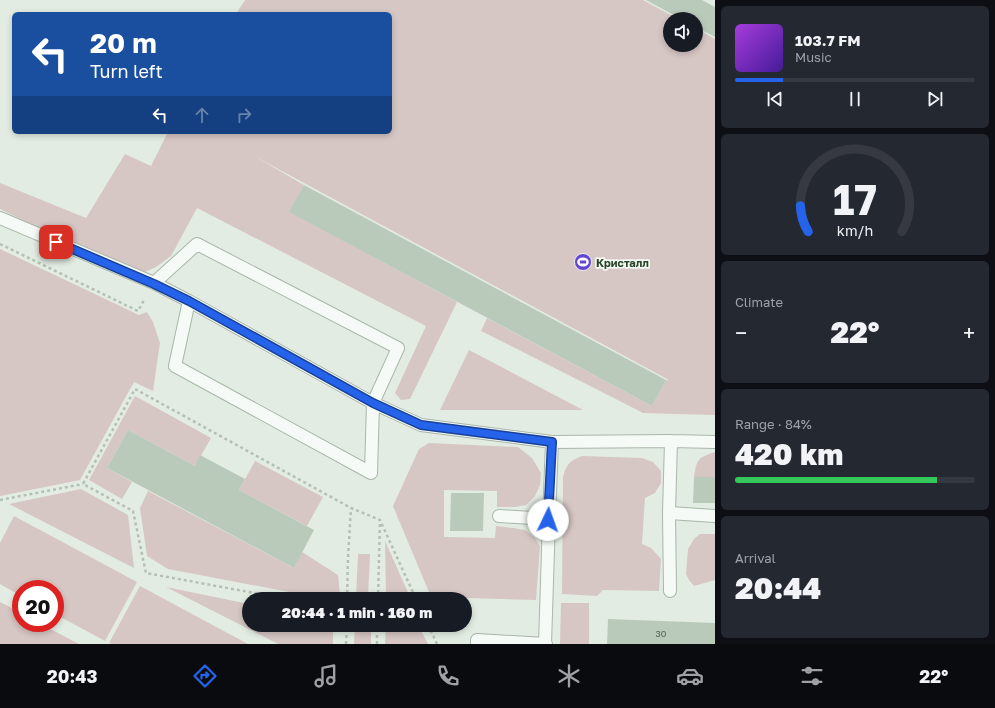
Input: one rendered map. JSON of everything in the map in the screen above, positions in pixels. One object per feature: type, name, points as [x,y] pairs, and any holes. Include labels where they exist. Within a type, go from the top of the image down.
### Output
[{"type":"lane","points":[[0,218],[154,284],[189,301],[373,403],[421,425],[552,442],[715,442]]},
{"type":"lane","points":[[154,284],[197,244],[398,348],[373,403],[370,473],[175,366],[189,301]]},
{"type":"lane","points":[[670,592],[669,513],[671,441]]},
{"type":"lane","points":[[477,644],[477,640],[546,644],[548,520],[552,442]]},
{"type":"lane","points":[[669,513],[715,516]]},
{"type":"lane","points":[[499,516],[548,520]]},
{"type":"path","points":[[0,244],[138,311],[154,284]]},
{"type":"path","points":[[83,484],[135,389],[351,508],[380,520],[413,592]]},
{"type":"path","points":[[0,500],[83,484],[133,511],[146,573],[249,592]]},
{"type":"path","points":[[347,592],[351,508]]},
{"type":"path","points":[[378,592],[380,520]]},
{"type":"path","points":[[346,644],[347,632]]},
{"type":"path","points":[[376,644],[377,632]]},
{"type":"path","points":[[431,632],[437,644]]},
{"type":"shaded area","name":"Кристалл","points":[[245,0],[643,0],[665,12],[663,12],[663,52],[703,52],[703,32],[715,39],[715,415],[643,413],[481,331],[487,318],[652,406],[666,380],[669,380],[254,156],[304,185],[290,212],[457,302],[410,399],[401,400],[395,393],[426,326],[197,208],[171,256],[156,267],[143,273],[127,271],[0,209],[0,183],[86,218],[125,154],[151,166],[167,134],[392,134],[392,12],[237,12]]},
{"type":"shaded area","points":[[0,249],[139,315],[147,312],[153,322],[160,343],[153,391],[134,382],[80,480],[0,496]]},
{"type":"shaded area","points":[[469,350],[583,410],[440,410]]},
{"type":"shaded area","points":[[135,396],[211,438],[195,466],[128,430],[107,468],[132,482],[122,499],[89,480]]},
{"type":"shaded area","points":[[429,443],[518,447],[532,458],[541,473],[540,485],[535,496],[526,505],[515,507],[497,507],[497,491],[444,490],[444,537],[495,538],[496,526],[525,530],[534,537],[540,546],[536,600],[472,598],[472,592],[429,592],[393,506],[419,449]]},
{"type":"shaded area","points":[[715,452],[715,477],[694,477],[697,462],[705,456]]},
{"type":"shaded area","points":[[582,456],[642,458],[653,462],[661,471],[661,483],[655,493],[645,498],[642,544],[651,548],[661,559],[659,591],[603,590],[597,596],[562,594],[563,478],[565,470],[569,464]]},
{"type":"shaded area","points":[[255,461],[323,497],[307,526],[239,490]]},
{"type":"shaded area","points":[[81,489],[128,515],[134,568],[9,504]]},
{"type":"shaded area","points":[[148,491],[294,568],[302,552],[338,575],[340,592],[289,592],[168,569],[147,556],[140,508]]},
{"type":"shaded area","points":[[14,516],[137,582],[105,641],[64,619],[64,580],[12,580],[12,591],[0,584],[0,543]]},
{"type":"shaded area","points":[[700,534],[715,534],[715,580],[694,586],[686,574],[688,549],[694,539]]},
{"type":"shaded area","points":[[385,541],[408,592],[386,592]]},
{"type":"shaded area","points":[[358,554],[370,554],[368,592],[356,592]]},
{"type":"shaded area","points":[[140,586],[248,644],[109,643]]},
{"type":"shaded area","points":[[166,587],[242,603],[242,626]]},
{"type":"shaded area","points":[[0,602],[12,608],[12,632],[56,632],[79,644],[0,644]]},
{"type":"shaded area","points":[[561,603],[589,603],[589,644],[560,644]]},
{"type":"shaded area","points":[[254,632],[333,632],[333,644],[278,644]]},
{"type":"shaded area","points":[[355,632],[371,632],[371,644],[354,644]]},
{"type":"shaded area","points":[[386,632],[422,632],[428,644],[385,644]]},
{"type":"building","points":[[646,0],[702,0],[715,7],[715,37],[703,31],[703,12],[668,12]]},
{"type":"building","points":[[304,185],[666,380],[652,406],[289,212]]},
{"type":"building","points":[[128,430],[195,466],[200,455],[245,479],[239,490],[314,530],[294,568],[107,468]]},
{"type":"building","points":[[694,477],[715,477],[715,503],[693,503]]},
{"type":"building","points":[[451,493],[484,493],[483,531],[450,531]]},
{"type":"building","points":[[608,619],[715,623],[715,644],[607,644]]},
{"type":"place","name":"Кристалл","points":[[583,262]]},
{"type":"route","points":[[56,242],[154,284],[189,301],[373,403],[421,425],[552,442],[548,520]]}]
